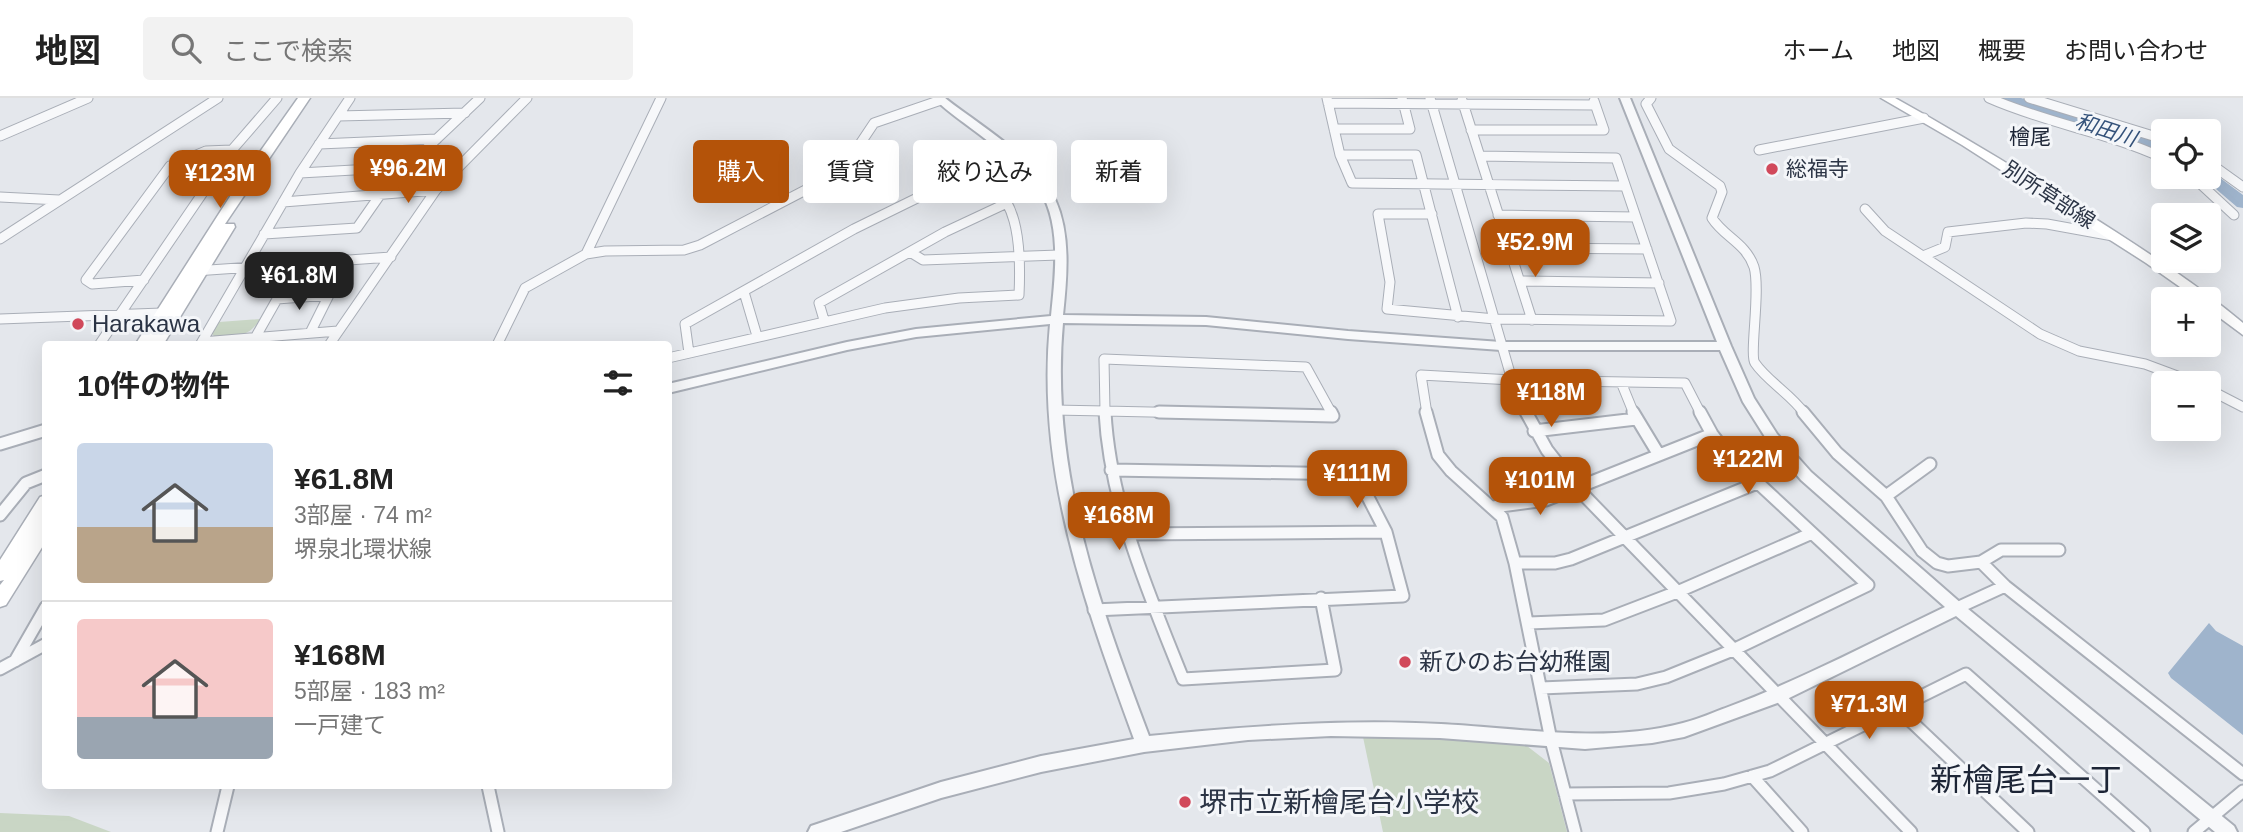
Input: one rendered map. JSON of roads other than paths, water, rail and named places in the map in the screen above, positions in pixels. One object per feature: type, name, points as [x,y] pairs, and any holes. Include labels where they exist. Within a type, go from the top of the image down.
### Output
[{"type":"main road","points":[[144,341],[251,173],[304,98]]},
{"type":"main road","points":[[159,341],[263,172],[317,98]]},
{"type":"main road","name":"別所草部線","points":[[1887,98],[1966,142],[2188,287]]},
{"type":"main road","name":"別所草部線","points":[[2221,312],[2243,330]]},
{"type":"main road","points":[[0,574],[42,507]]},
{"type":"main road","points":[[0,600],[42,532]]},
{"type":"street","points":[[65,98],[76,103]]},
{"type":"street","points":[[0,136],[88,98]]},
{"type":"street","points":[[0,239],[218,98]]},
{"type":"street","points":[[102,341],[232,150],[278,98]]},
{"type":"street","points":[[202,341],[300,173],[350,98]]},
{"type":"street","points":[[300,173],[407,167],[480,98]]},
{"type":"street","points":[[332,341],[436,190],[527,98]]},
{"type":"street","points":[[586,254],[661,98]]},
{"type":"street","points":[[1625,98],[1725,346],[1748,399],[1772,437],[1798,466],[1957,608],[2228,832]]},
{"type":"street","points":[[1651,98],[1646,104],[1669,149],[1720,186],[1722,192],[1712,218],[1716,226],[1743,246],[1752,258],[1757,272],[1752,354],[1755,363],[1794,399],[1816,430],[1837,453],[1886,496],[1909,535],[1937,563],[1948,566],[1981,562],[2001,550],[2059,550]]},
{"type":"street","points":[[1989,98],[2020,112],[2121,141],[2151,153]]},
{"type":"street","points":[[2029,98],[2151,135]]},
{"type":"street","points":[[499,341],[525,288],[586,254],[605,251],[684,250],[700,245],[842,171],[874,123],[940,99],[1044,187],[1056,215],[1059,255],[1053,371],[1061,474],[1094,610],[1144,744]]},
{"type":"street","points":[[1471,130],[1604,130],[1594,102],[1328,101],[1340,155],[1352,183],[1624,186]]},
{"type":"street","points":[[1334,130],[1410,130],[1403,101]]},
{"type":"street","points":[[1431,101],[1512,380],[1534,430],[1558,468],[1911,832]]},
{"type":"street","points":[[1462,101],[1532,320]]},
{"type":"street","points":[[338,116],[465,113]]},
{"type":"street","points":[[1759,150],[1924,118]]},
{"type":"street","points":[[1639,134],[1661,134]]},
{"type":"street","points":[[319,144],[437,139]]},
{"type":"street","points":[[144,280],[92,284],[86,280],[170,166],[195,154],[232,150]]},
{"type":"street","points":[[1340,155],[1416,155],[1458,317]]},
{"type":"street","points":[[1432,214],[1378,214],[1390,282],[1387,309],[1495,319],[1671,321],[1616,158],[1480,156]]},
{"type":"street","points":[[2221,171],[2243,187]]},
{"type":"street","points":[[2206,189],[2234,215]]},
{"type":"street","points":[[283,202],[436,190]]},
{"type":"street","points":[[264,234],[357,228],[380,195]]},
{"type":"street","points":[[0,197],[59,200]]},
{"type":"street","points":[[689,353],[685,324],[854,229],[913,200]]},
{"type":"street","points":[[672,357],[824,320],[916,303],[1019,295],[1018,228],[1007,203],[910,252],[819,303],[824,320]]},
{"type":"street","points":[[1865,209],[1885,231],[2040,334],[2079,351],[2145,363],[2165,371]]},
{"type":"street","points":[[1498,215],[1636,217]]},
{"type":"street","points":[[1923,256],[1945,247],[1948,232],[1997,225],[2048,224],[2113,236]]},
{"type":"street","points":[[1509,248],[1647,249]]},
{"type":"street","points":[[910,252],[923,260],[1059,255]]},
{"type":"street","points":[[188,271],[391,257]]},
{"type":"street","points":[[255,338],[297,264]]},
{"type":"street","points":[[1520,281],[1659,283]]},
{"type":"street","points":[[744,292],[757,336]]},
{"type":"street","points":[[276,299],[329,295],[310,333]]},
{"type":"street","points":[[0,319],[162,313]]},
{"type":"street","points":[[672,388],[874,341],[950,328],[1057,319],[1206,321],[1501,346],[1725,346]]},
{"type":"street","points":[[223,341],[338,331]]},
{"type":"street","points":[[1054,410],[1104,411],[1131,412],[1334,416],[1306,367],[1104,359],[1104,411],[1111,470],[1154,606],[1183,679],[1335,670],[1321,598]]},
{"type":"street","points":[[1541,688],[1637,684],[1666,677],[1733,650],[1868,585],[1757,483],[1712,434],[1685,383],[1512,380],[1421,375],[1427,417],[1438,455],[1451,471],[1502,517],[1529,623],[1541,688],[1552,740],[1575,832]]},
{"type":"street","points":[[1621,382],[1636,419],[1660,455]]},
{"type":"street","points":[[2221,396],[2243,407]]},
{"type":"street","points":[[1534,430],[1636,419]]},
{"type":"street","points":[[0,444],[42,431]]},
{"type":"street","points":[[1493,507],[1546,500],[1712,434]]},
{"type":"street","points":[[1886,496],[1930,464]]},
{"type":"street","points":[[1094,610],[1403,596],[1386,532],[1356,474],[1111,470]]},
{"type":"street","points":[[0,515],[26,483],[42,477]]},
{"type":"street","points":[[1515,563],[1555,563],[1571,559],[1757,483]]},
{"type":"street","points":[[1130,534],[1386,532]]},
{"type":"street","points":[[1529,623],[1604,620],[1677,592],[1811,534]]},
{"type":"street","points":[[1981,562],[2005,586],[2243,774]]},
{"type":"street","points":[[817,832],[941,790],[1041,764],[1144,744],[1248,733],[1331,729],[1440,731],[1585,742],[1620,740],[1685,730],[1777,696],[2005,586]]},
{"type":"street","points":[[15,660],[42,614]]},
{"type":"street","points":[[0,669],[42,646]]},
{"type":"street","points":[[1565,794],[1669,793],[1724,784],[1770,771],[1966,674],[2144,832]]},
{"type":"street","points":[[1897,708],[2028,832]]},
{"type":"street","points":[[1752,776],[1802,832]]},
{"type":"street","points":[[217,832],[228,789]]},
{"type":"street","points":[[489,789],[498,832]]},
{"type":"street","points":[[2194,832],[2243,792]]},
{"type":"water","points":[[2209,623],[2216,631],[2243,646],[2243,735],[2168,673]]},
{"type":"waterway","name":"和田川","points":[[2009,98],[2030,108],[2151,145]]},
{"type":"waterway","name":"和田川","points":[[2221,185],[2243,203]]},
{"type":"place","name":"総福寺","points":[[1772,169]]},
{"type":"place","name":"Harakawa","points":[[78,324]]},
{"type":"place","name":"新ひのお台幼稚園","points":[[1405,662]]},
{"type":"place","name":"堺市立新檜尾台小学校","points":[[1185,802]]},
{"type":"district","name":"檜尾","points":[[2030,137]]},
{"type":"district","name":"新檜尾台一丁","points":[[2026,780]]}]
